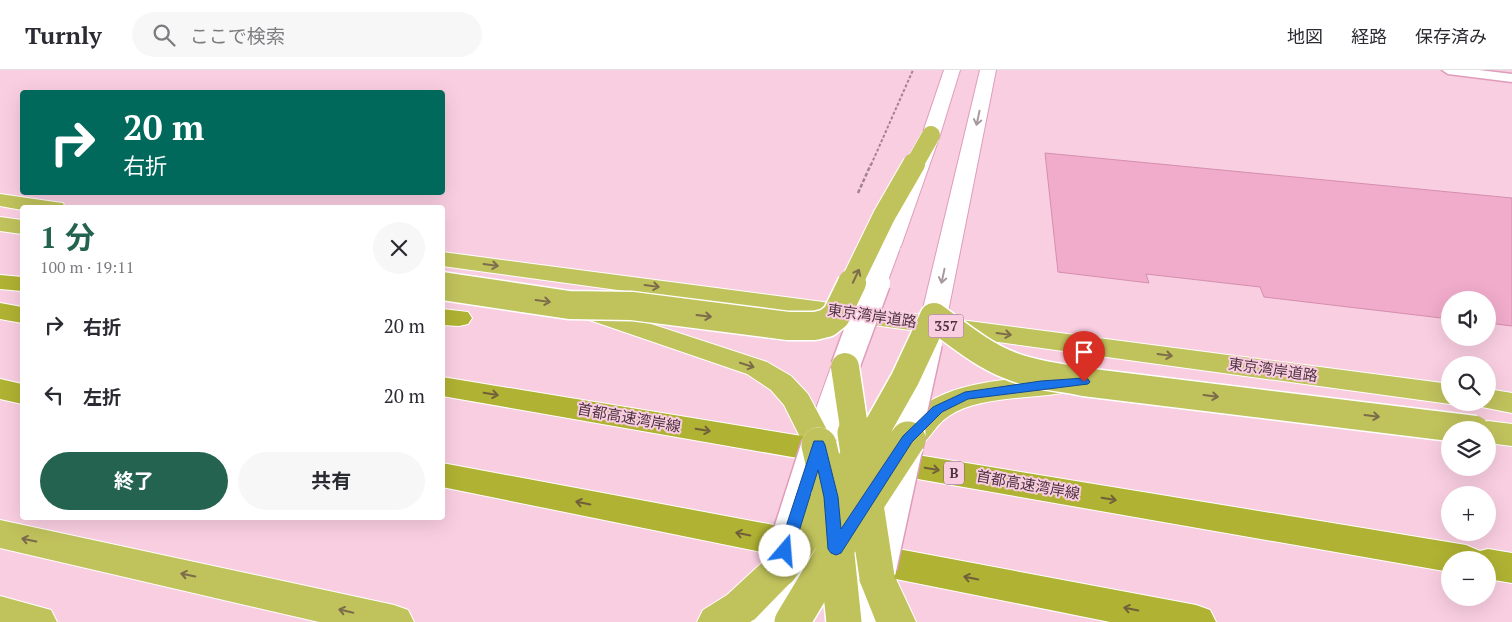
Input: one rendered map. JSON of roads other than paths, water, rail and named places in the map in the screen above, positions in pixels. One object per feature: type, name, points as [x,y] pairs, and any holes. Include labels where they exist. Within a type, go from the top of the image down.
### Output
[{"type":"highway","points":[[445,286],[568,305],[632,306],[788,326],[827,324],[836,316],[884,216],[931,135]]},
{"type":"highway","points":[[0,200],[34,205]]},
{"type":"highway","points":[[0,224],[20,227]]},
{"type":"highway","name":"東京湾岸道路","points":[[445,259],[1441,393]]},
{"type":"highway","points":[[0,282],[20,284]]},
{"type":"highway","points":[[568,305],[757,368],[782,383],[797,401],[819,445],[831,497],[844,622]]},
{"type":"highway","points":[[0,312],[20,315]]},
{"type":"highway","points":[[717,622],[741,607],[780,569],[874,434],[905,379],[934,317],[1003,363],[1084,382],[1441,426]]},
{"type":"highway","points":[[845,367],[877,577],[896,622]]},
{"type":"highway","points":[[792,622],[836,549],[908,439],[938,410],[965,396],[1041,385],[1084,382]]},
{"type":"highway","name":"首都高速湾岸線","points":[[445,387],[1441,556]]},
{"type":"highway","points":[[0,389],[20,394]]},
{"type":"highway","points":[[1496,400],[1512,403]]},
{"type":"highway","points":[[1496,433],[1512,435]]},
{"type":"highway","points":[[445,476],[1196,622]]},
{"type":"highway","points":[[0,534],[394,622]]},
{"type":"highway","points":[[1496,565],[1512,568]]},
{"type":"highway","points":[[0,613],[37,622]]},
{"type":"street","points":[[762,622],[845,367],[931,135],[952,70]]},
{"type":"street","points":[[868,622],[988,70]]},
{"type":"lane","points":[[1448,70],[1512,78]]}]
